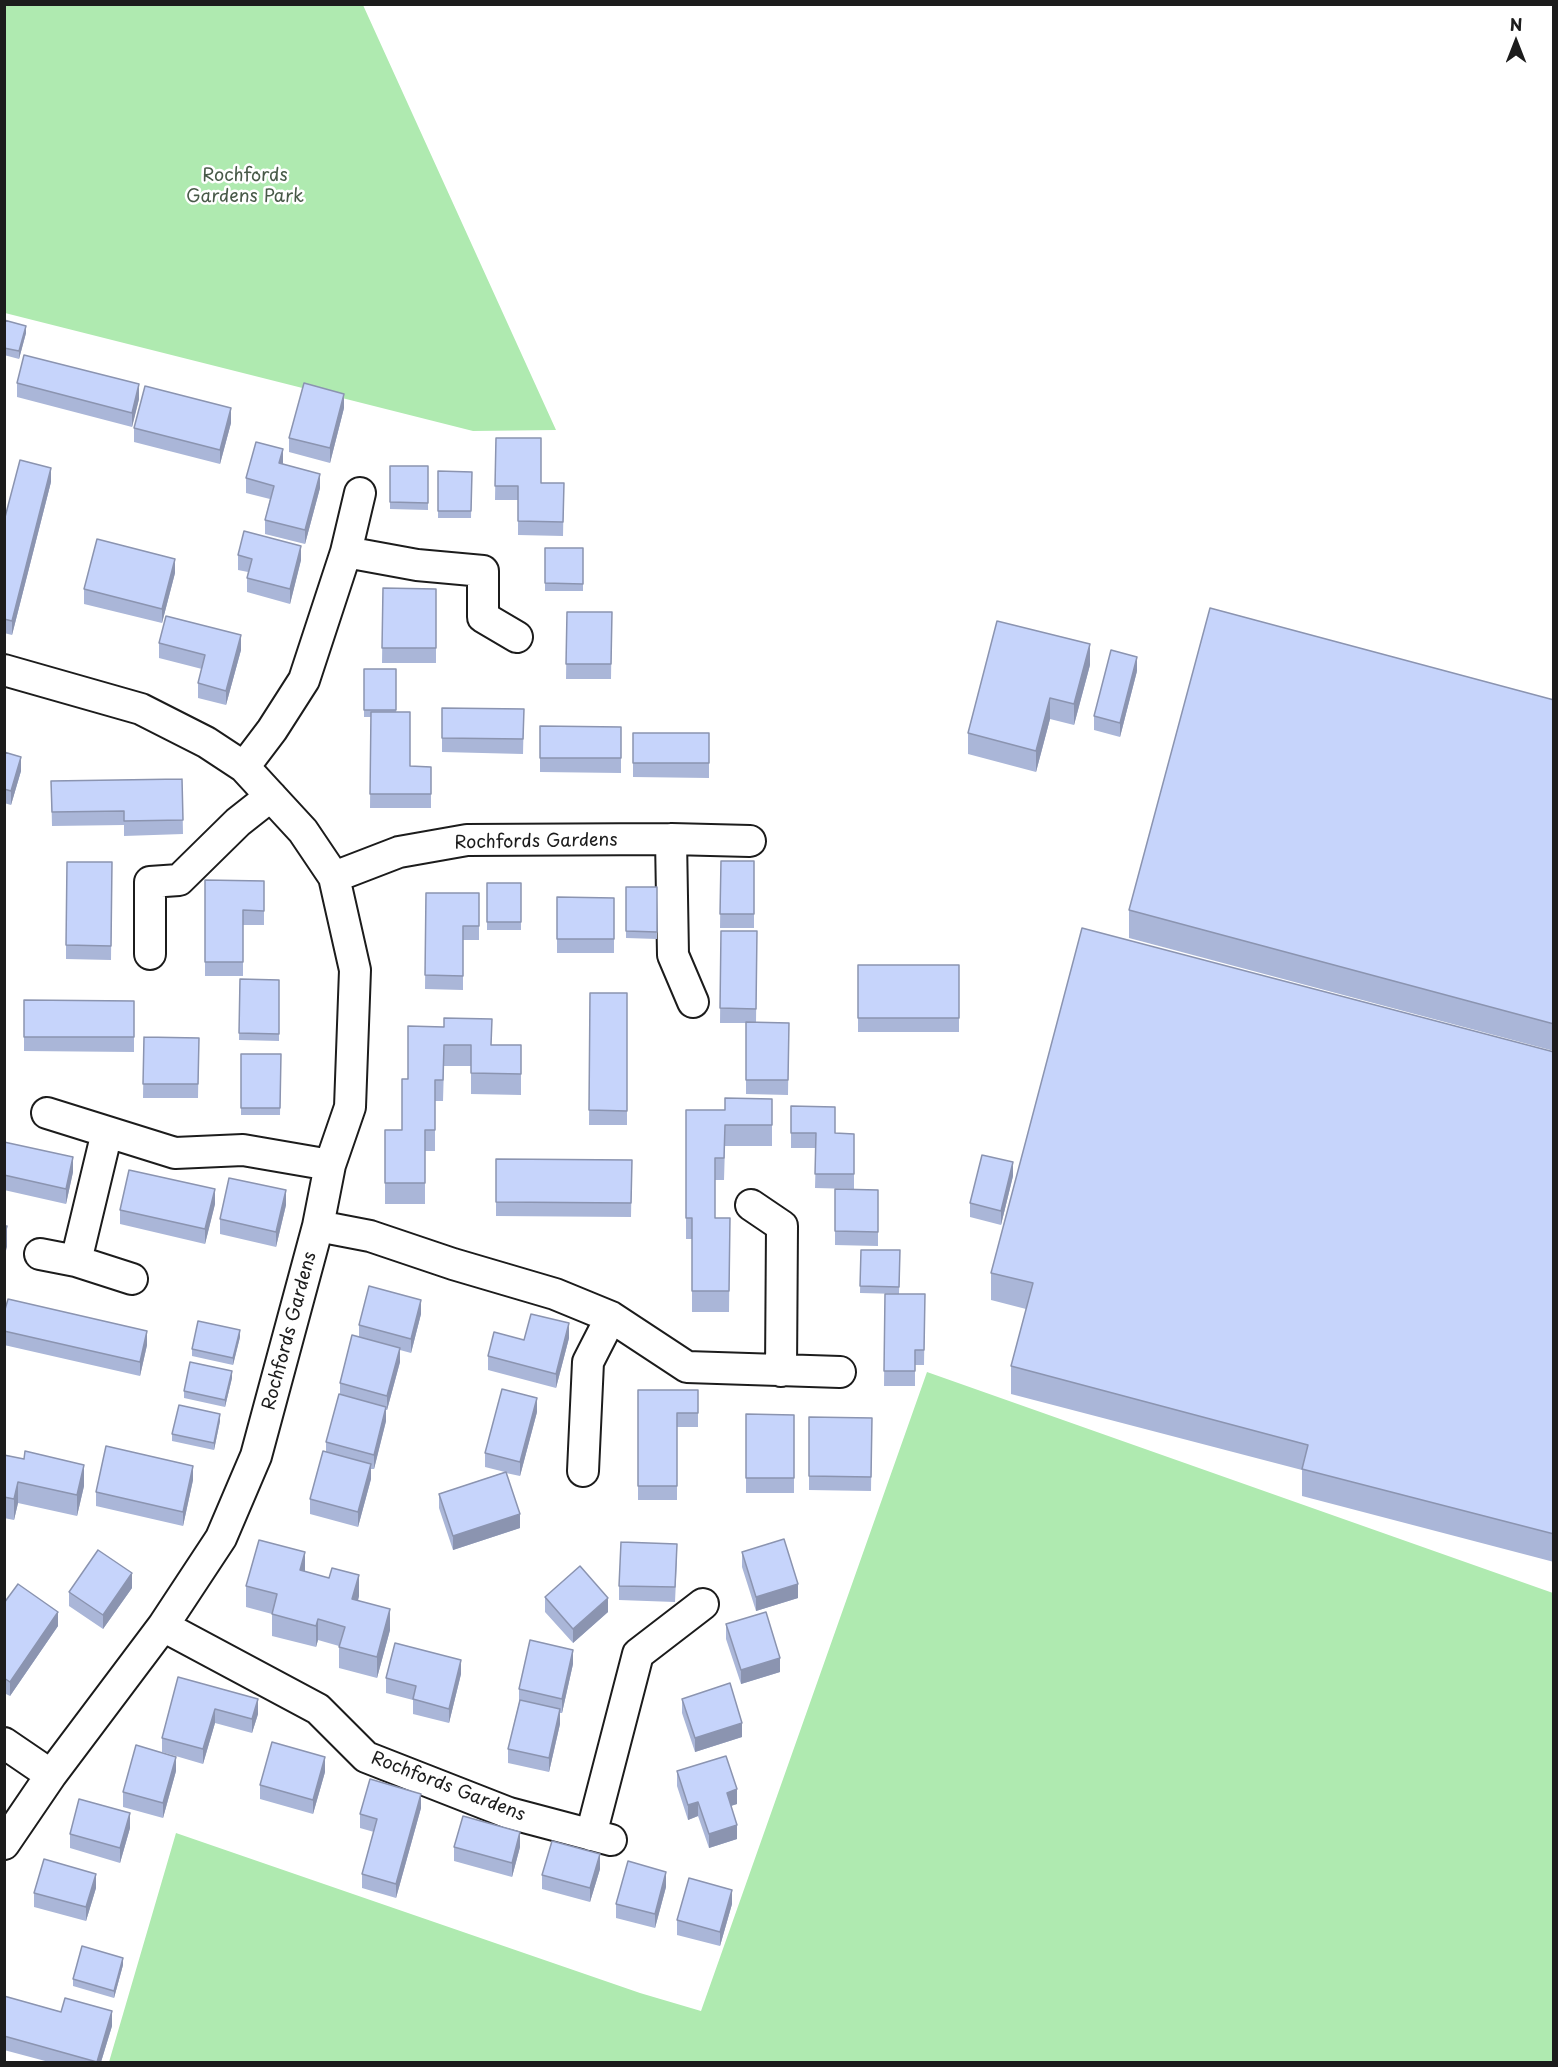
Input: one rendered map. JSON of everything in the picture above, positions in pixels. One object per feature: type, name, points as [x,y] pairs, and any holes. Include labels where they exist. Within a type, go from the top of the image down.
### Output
[{"type":"street","points":[[244,767],[272,730],[304,680],[346,552],[360,493]]},
{"type":"street","points":[[346,552],[417,565],[483,571],[483,617],[517,637]]},
{"type":"street","name":"Rochfords Gardens","points":[[4,670],[141,709],[206,742],[244,767],[303,831],[334,877],[355,970],[350,1107],[330,1165],[318,1226],[256,1456],[221,1538],[163,1626],[51,1775],[4,1844]]},
{"type":"street","points":[[150,954],[150,882],[179,880],[238,822],[271,796]]},
{"type":"street","points":[[671,839],[673,955],[693,1002]]},
{"type":"street","name":"Rochfords Gardens","points":[[334,877],[399,852],[467,840],[750,841]]},
{"type":"street","points":[[47,1113],[175,1153],[243,1150],[330,1165]]},
{"type":"street","points":[[76,1261],[107,1132]]},
{"type":"street","points":[[751,1205],[782,1226],[781,1371]]},
{"type":"street","points":[[318,1226],[370,1236],[453,1264],[555,1294],[611,1317],[687,1367],[840,1372]]},
{"type":"street","points":[[40,1254],[76,1261],[132,1279]]},
{"type":"street","points":[[583,1471],[588,1362],[611,1317]]},
{"type":"street","name":"Rochfords Gardens","points":[[163,1626],[318,1709],[366,1757],[509,1813],[601,1837],[638,1654],[703,1604]]},
{"type":"street","points":[[4,1743],[51,1775]]},
{"type":"green space","name":"Rochfords Gardens Park","points":[[4,5],[363,5],[556,430],[473,431],[5,313]]},
{"type":"green space","points":[[927,1372],[1553,1593],[1553,2062],[109,2062],[176,1833],[640,1993],[701,2011]]},
{"type":"building","points":[[4,320],[26,326],[19,351],[4,348]]},
{"type":"building","points":[[24,355],[139,384],[132,413],[17,383]]},
{"type":"building","points":[[304,383],[344,394],[330,448],[289,438]]},
{"type":"building","points":[[145,386],[231,408],[220,450],[134,428]]},
{"type":"building","points":[[496,438],[541,438],[541,483],[564,483],[563,522],[518,521],[518,486],[495,486]]},
{"type":"building","points":[[256,442],[283,449],[279,463],[320,474],[305,530],[265,520],[274,486],[246,478]]},
{"type":"building","points":[[20,460],[51,468],[12,621],[4,619],[4,521]]},
{"type":"building","points":[[390,466],[428,466],[428,503],[390,502]]},
{"type":"building","points":[[438,471],[472,472],[471,511],[438,511]]},
{"type":"building","points":[[244,531],[301,546],[290,589],[247,578],[252,559],[238,555]]},
{"type":"building","points":[[97,539],[175,559],[162,609],[84,589]]},
{"type":"building","points":[[545,548],[583,548],[583,584],[545,583]]},
{"type":"building","points":[[383,588],[436,589],[436,648],[382,648]]},
{"type":"building","points":[[1210,608],[1554,700],[1554,1024],[1129,910]]},
{"type":"building","points":[[567,612],[612,612],[611,664],[566,664]]},
{"type":"building","points":[[166,616],[241,635],[226,691],[198,683],[205,655],[159,643]]},
{"type":"building","points":[[997,621],[1090,644],[1074,704],[1050,698],[1036,751],[968,733]]},
{"type":"building","points":[[1111,650],[1137,657],[1120,723],[1094,716]]},
{"type":"building","points":[[364,669],[396,669],[396,710],[364,710]]},
{"type":"building","points":[[442,708],[524,709],[523,739],[442,738]]},
{"type":"building","points":[[371,712],[410,712],[410,766],[431,767],[431,794],[370,794]]},
{"type":"building","points":[[540,726],[621,727],[621,758],[540,758]]},
{"type":"building","points":[[633,733],[709,733],[709,763],[633,763]]},
{"type":"building","points":[[4,752],[21,757],[11,791],[4,789]]},
{"type":"building","points":[[182,779],[183,820],[124,821],[124,811],[52,812],[51,781]]},
{"type":"building","points":[[721,861],[754,861],[754,914],[720,914]]},
{"type":"building","points":[[67,862],[112,862],[111,946],[66,945]]},
{"type":"building","points":[[205,880],[264,881],[264,911],[243,910],[243,962],[205,962]]},
{"type":"building","points":[[487,883],[521,883],[521,922],[487,922]]},
{"type":"building","points":[[626,887],[657,887],[657,932],[626,931]]},
{"type":"building","points":[[426,893],[479,893],[479,926],[463,926],[463,976],[425,975]]},
{"type":"building","points":[[557,897],[614,898],[614,939],[557,939]]},
{"type":"building","points":[[1082,928],[1554,1052],[1554,1534],[1302,1469],[1308,1445],[1011,1366],[1033,1283],[991,1273]]},
{"type":"building","points":[[721,931],[757,931],[756,1009],[720,1008]]},
{"type":"building","points":[[858,965],[959,965],[959,1018],[858,1018]]},
{"type":"building","points":[[240,979],[279,980],[279,1034],[239,1033]]},
{"type":"building","points":[[590,993],[627,993],[627,1111],[589,1110]]},
{"type":"building","points":[[24,1000],[134,1001],[134,1037],[24,1037]]},
{"type":"building","points":[[444,1018],[492,1019],[491,1045],[521,1045],[521,1074],[471,1073],[471,1045],[444,1045],[443,1080],[435,1080],[435,1130],[425,1130],[425,1183],[385,1183],[385,1130],[402,1130],[402,1079],[408,1079],[408,1026],[444,1027]]},
{"type":"building","points":[[746,1022],[789,1023],[788,1080],[746,1080]]},
{"type":"building","points":[[144,1037],[199,1038],[198,1084],[143,1084]]},
{"type":"building","points":[[241,1054],[281,1054],[280,1108],[241,1108]]},
{"type":"building","points":[[725,1098],[772,1099],[772,1125],[725,1125],[724,1158],[715,1158],[715,1218],[730,1218],[729,1291],[692,1291],[692,1218],[686,1218],[686,1110],[725,1110]]},
{"type":"building","points":[[791,1106],[835,1107],[835,1133],[854,1134],[854,1174],[815,1174],[816,1133],[791,1133]]},
{"type":"building","points":[[4,1142],[73,1157],[66,1189],[4,1175]]},
{"type":"building","points":[[982,1155],[1013,1162],[1001,1211],[970,1203]]},
{"type":"building","points":[[496,1159],[632,1160],[631,1203],[496,1202]]},
{"type":"building","points":[[129,1170],[215,1189],[205,1229],[120,1210]]},
{"type":"building","points":[[229,1178],[286,1190],[276,1232],[220,1219]]},
{"type":"building","points":[[835,1189],[878,1190],[878,1232],[835,1231]]},
{"type":"building","points":[[861,1250],[900,1250],[899,1287],[860,1286]]},
{"type":"building","points":[[369,1286],[421,1300],[411,1339],[359,1325]]},
{"type":"building","points":[[885,1294],[925,1294],[924,1350],[915,1350],[915,1371],[884,1371]]},
{"type":"building","points":[[8,1299],[147,1331],[140,1362],[4,1331],[4,1313]]},
{"type":"building","points":[[531,1314],[569,1323],[556,1374],[488,1356],[494,1332],[524,1340]]},
{"type":"building","points":[[198,1321],[240,1330],[233,1358],[192,1349]]},
{"type":"building","points":[[352,1335],[400,1348],[387,1396],[340,1383]]},
{"type":"building","points":[[190,1362],[232,1371],[225,1400],[184,1391]]},
{"type":"building","points":[[502,1389],[537,1398],[520,1462],[485,1453]]},
{"type":"building","points":[[638,1390],[698,1390],[698,1413],[677,1413],[677,1486],[638,1486]]},
{"type":"building","points":[[339,1394],[386,1407],[374,1455],[326,1442]]},
{"type":"building","points":[[179,1405],[220,1414],[214,1443],[172,1434]]},
{"type":"building","points":[[746,1414],[794,1415],[794,1478],[746,1478]]},
{"type":"building","points":[[809,1417],[872,1418],[871,1477],[809,1476]]},
{"type":"building","points":[[106,1446],[193,1466],[183,1512],[96,1492]]},
{"type":"building","points":[[25,1451],[84,1465],[77,1495],[18,1482],[14,1499],[4,1497],[4,1455],[24,1459]]},
{"type":"building","points":[[323,1451],[371,1464],[358,1512],[310,1499]]},
{"type":"building","points":[[506,1472],[520,1514],[453,1536],[439,1494]]},
{"type":"building","points":[[784,1539],[798,1584],[756,1597],[742,1552]]},
{"type":"building","points":[[259,1540],[305,1552],[300,1570],[329,1578],[332,1568],[359,1575],[352,1599],[390,1609],[377,1657],[339,1647],[345,1627],[318,1619],[316,1626],[272,1614],[277,1594],[246,1586]]},
{"type":"building","points":[[621,1542],[677,1544],[675,1587],[619,1586]]},
{"type":"building","points":[[98,1550],[132,1573],[103,1615],[69,1592]]},
{"type":"building","points":[[580,1566],[608,1598],[573,1629],[545,1597]]},
{"type":"building","points":[[18,1584],[58,1612],[10,1682],[4,1678],[4,1603]]},
{"type":"building","points":[[766,1612],[780,1658],[741,1670],[726,1624]]},
{"type":"building","points":[[530,1640],[573,1650],[562,1699],[519,1689]]},
{"type":"building","points":[[395,1643],[461,1660],[449,1709],[413,1699],[416,1686],[386,1678]]},
{"type":"building","points":[[178,1677],[258,1699],[252,1719],[215,1709],[203,1749],[162,1738]]},
{"type":"building","points":[[730,1683],[742,1723],[695,1738],[682,1699]]},
{"type":"building","points":[[520,1700],[560,1709],[549,1758],[508,1749]]},
{"type":"building","points":[[272,1742],[325,1757],[313,1800],[260,1785]]},
{"type":"building","points":[[136,1745],[176,1757],[163,1803],[123,1792]]},
{"type":"building","points":[[726,1756],[737,1789],[727,1793],[737,1825],[709,1834],[698,1802],[688,1805],[677,1771]]},
{"type":"building","points":[[370,1779],[421,1794],[396,1884],[362,1874],[377,1819],[360,1814]]},
{"type":"building","points":[[79,1799],[130,1813],[120,1848],[70,1834]]},
{"type":"building","points":[[463,1816],[520,1832],[512,1863],[454,1847]]},
{"type":"building","points":[[552,1841],[600,1854],[590,1888],[542,1875]]},
{"type":"building","points":[[44,1859],[96,1874],[86,1907],[34,1893]]},
{"type":"building","points":[[628,1861],[666,1872],[655,1914],[616,1904]]},
{"type":"building","points":[[689,1878],[732,1890],[720,1932],[677,1920]]},
{"type":"building","points":[[82,1946],[123,1958],[114,1991],[73,1979]]},
{"type":"building","points":[[4,1996],[61,2012],[65,1998],[112,2011],[97,2062],[4,2036]]}]
